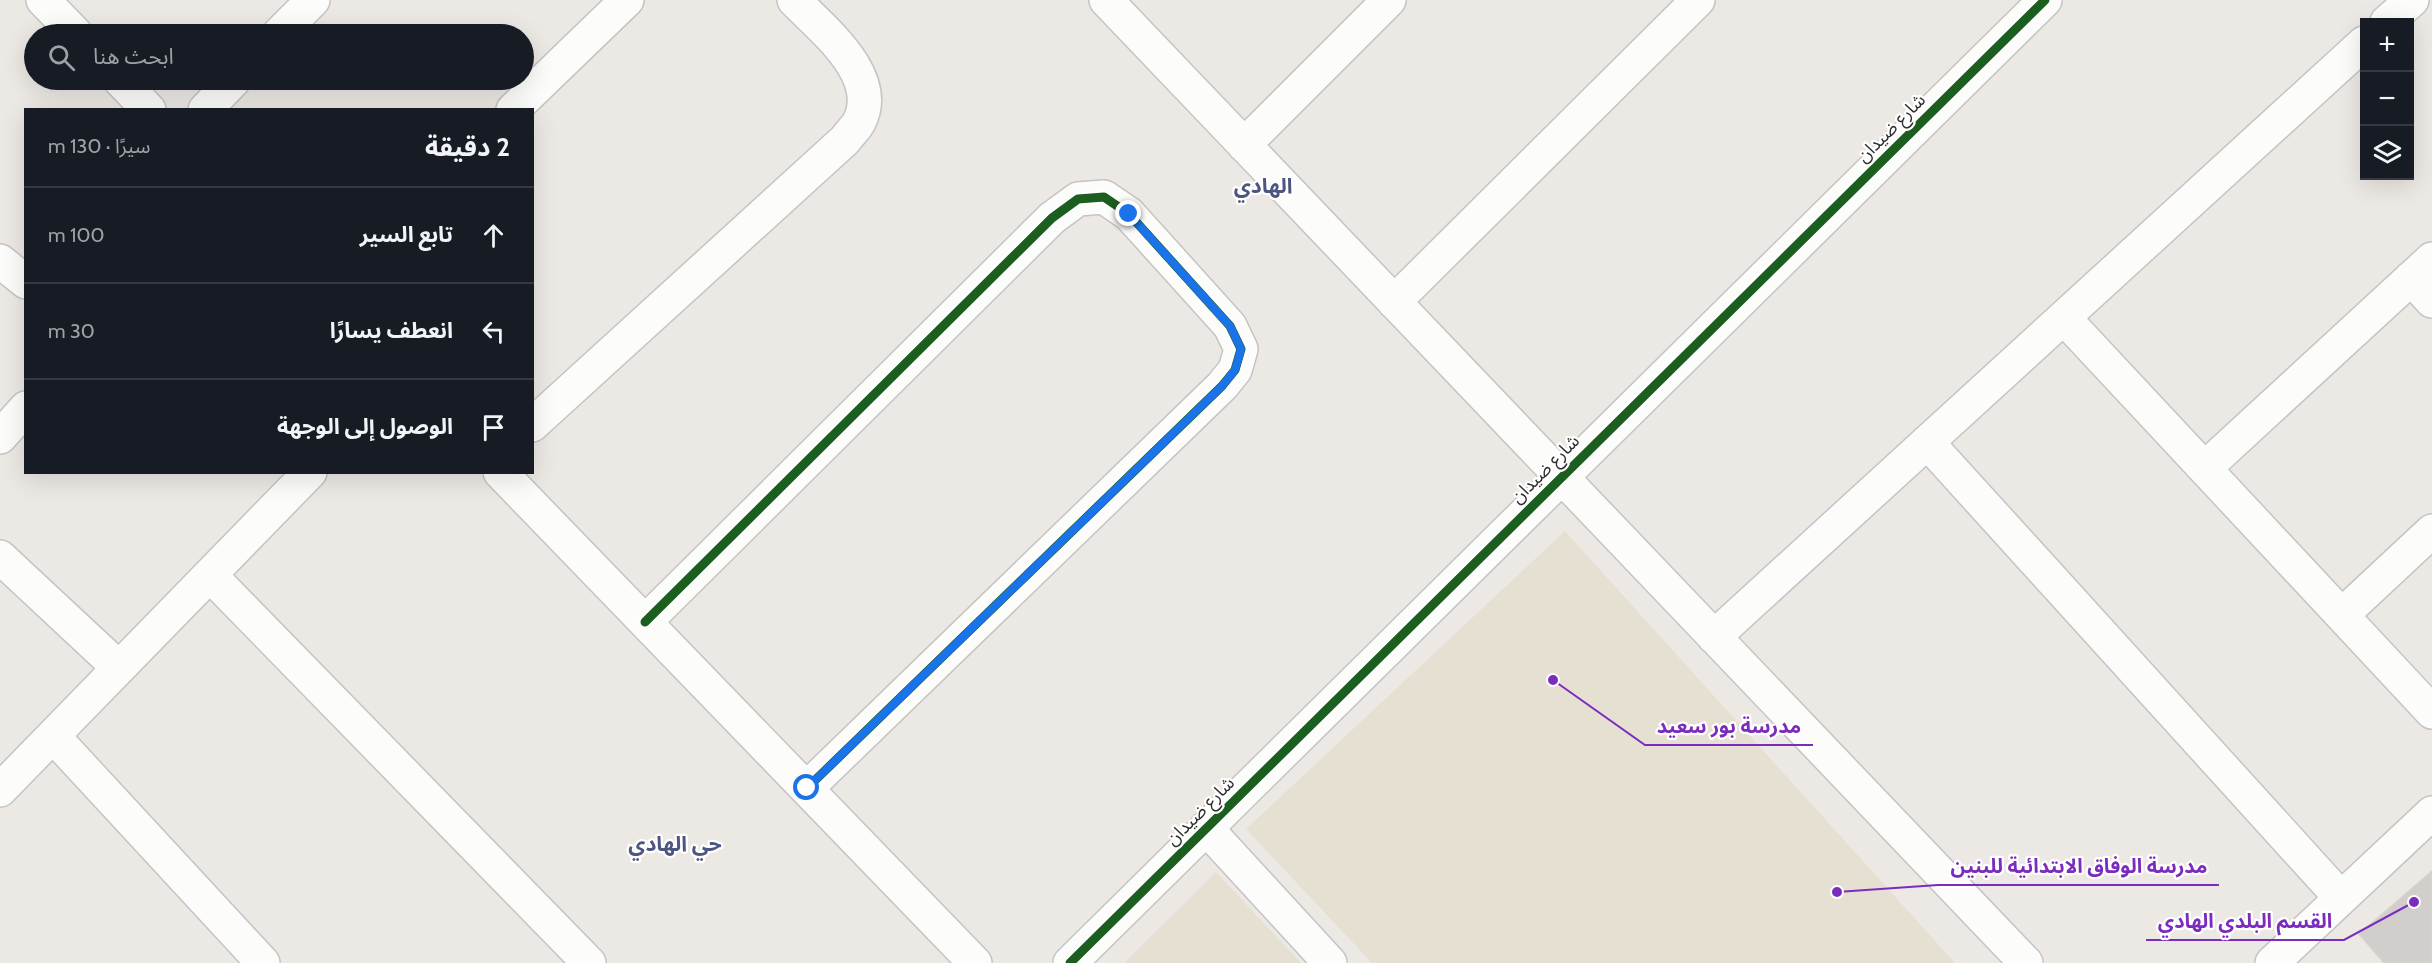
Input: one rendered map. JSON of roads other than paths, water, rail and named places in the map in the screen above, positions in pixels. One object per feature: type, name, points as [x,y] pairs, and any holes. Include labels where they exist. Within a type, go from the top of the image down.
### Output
[{"type":"street","points":[[289,24],[313,0]]},
{"type":"street","points":[[534,90],[627,0]]},
{"type":"street","points":[[534,423],[845,140],[860,122],[865,101],[862,80],[848,56],[795,0]]},
{"type":"street","points":[[1106,0],[2026,963]]},
{"type":"street","points":[[1244,145],[1389,0]]},
{"type":"street","points":[[1394,302],[1698,0]]},
{"type":"street","name":"شارع ضيدان","points":[[1070,963],[2045,0]]},
{"type":"street","points":[[2392,18],[2412,0]]},
{"type":"street","points":[[50,3],[68,24]]},
{"type":"street","points":[[1714,637],[2360,47]]},
{"type":"street","points":[[129,90],[146,108]]},
{"type":"street","points":[[207,108],[224,90]]},
{"type":"street","points":[[515,108],[534,90]]},
{"type":"street","points":[[645,622],[1052,218],[1078,199],[1104,197],[1129,214],[1230,326],[1241,349],[1235,370],[1222,386],[807,788]]},
{"type":"street","points":[[0,261],[24,280]]},
{"type":"street","points":[[2205,468],[2425,279]]},
{"type":"street","points":[[2064,318],[2432,712]]},
{"type":"street","points":[[0,437],[24,410]]},
{"type":"street","points":[[1927,442],[2341,898]]},
{"type":"street","points":[[0,790],[308,474]]},
{"type":"street","points":[[502,474],[975,963]]},
{"type":"street","points":[[2342,615],[2432,531]]},
{"type":"street","points":[[0,556],[119,668]]},
{"type":"street","points":[[210,575],[589,963]]},
{"type":"street","points":[[53,736],[263,963]]},
{"type":"street","points":[[2272,963],[2432,813]]},
{"type":"street","points":[[1206,828],[1330,963]]},
{"type":"place","name":"مدرسة بور سعيد","points":[[1553,680]]},
{"type":"place","name":"مدرسة الوفاق الابتدائية للبنين","points":[[1837,892]]},
{"type":"place","name":"القسم البلدي الهادي","points":[[2414,902]]},
{"type":"district","name":"الهادي","points":[[1263,186]]},
{"type":"district","name":"حي الهادي","points":[[675,844]]}]
